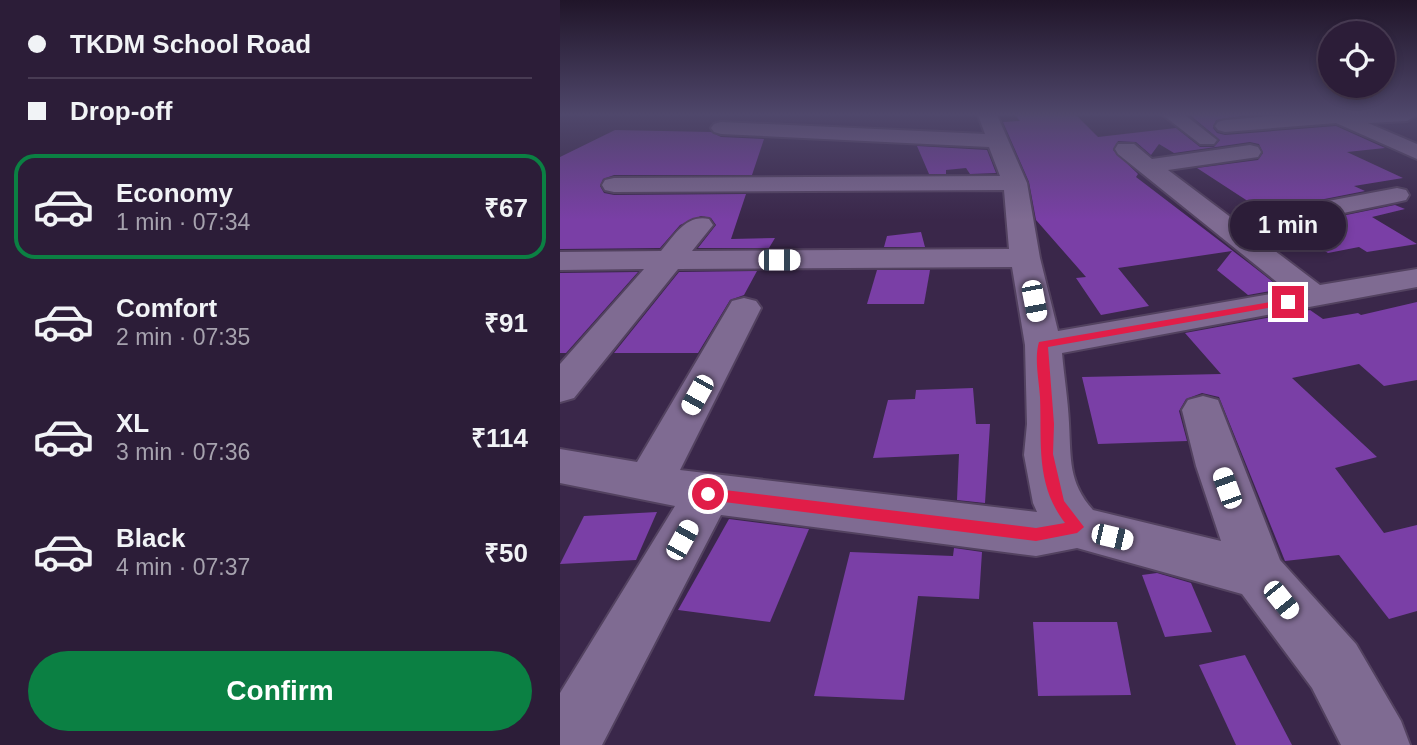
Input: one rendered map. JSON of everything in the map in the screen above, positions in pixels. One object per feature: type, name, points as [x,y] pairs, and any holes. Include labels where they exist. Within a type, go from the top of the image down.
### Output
[{"type":"street","points":[[1002,150],[1015,183],[1025,258],[1043,345],[1048,424],[1046,454],[1058,503],[1077,527]]},
{"type":"street","points":[[1127,150],[1230,228],[1315,298]]},
{"type":"street","points":[[1149,166],[1250,152]]},
{"type":"street","points":[[614,185],[1015,183]]},
{"type":"street","points":[[1230,228],[1397,195]]},
{"type":"street","points":[[560,389],[699,225]]},
{"type":"street","points":[[560,261],[1025,258]]},
{"type":"street","points":[[1043,345],[1417,278]]},
{"type":"street","points":[[650,482],[744,308]]},
{"type":"street","points":[[1203,410],[1219,466],[1259,575],[1334,666],[1377,745]]},
{"type":"street","points":[[560,466],[708,494],[1036,534],[1077,527],[1259,575]]},
{"type":"street","points":[[566,745],[708,494]]},
{"type":"building","points":[[575,150],[760,150],[752,175],[614,175],[603,179],[600,186],[604,193],[614,195],[746,194],[731,239],[775,238],[769,248],[698,248],[716,225],[711,218],[701,216],[680,225],[660,248],[560,249],[560,157]]},
{"type":"building","points":[[919,150],[987,150],[996,173],[970,174],[966,168],[946,170],[946,174],[929,174]]},
{"type":"building","points":[[1015,150],[1113,150],[1138,174],[1136,177],[1282,289],[1248,295],[1217,270],[1232,251],[1118,268],[1149,306],[1101,315],[1076,278],[1086,277],[1036,220],[1029,182]]},
{"type":"building","points":[[1169,150],[1196,150],[1174,153]]},
{"type":"building","points":[[1262,150],[1368,150],[1347,152],[1403,178],[1354,186],[1365,191],[1263,211],[1197,168],[1258,160],[1263,153]]},
{"type":"building","points":[[1395,205],[1405,209],[1372,217],[1417,244],[1367,252],[1359,247],[1328,253],[1288,227]]},
{"type":"building","points":[[921,232],[925,247],[884,247],[887,236]]},
{"type":"building","points":[[877,270],[930,270],[924,304],[867,304]]},
{"type":"building","points":[[757,271],[744,295],[730,300],[698,353],[614,353],[679,272]]},
{"type":"building","points":[[638,272],[566,353],[560,353],[560,273]]},
{"type":"building","points":[[1417,302],[1417,380],[1384,386],[1359,364],[1292,378],[1377,457],[1335,468],[1384,533],[1417,525],[1417,611],[1389,619],[1339,555],[1285,561],[1219,397],[1202,393],[1186,399],[1179,411],[1187,441],[1098,444],[1082,377],[1221,374],[1185,333],[1310,310],[1323,319],[1358,313],[1361,315]]},
{"type":"building","points":[[973,388],[976,424],[990,424],[985,503],[957,500],[959,454],[873,458],[888,400],[915,399],[916,390]]},
{"type":"building","points":[[657,512],[636,560],[560,564],[584,516]]},
{"type":"building","points":[[729,519],[809,529],[770,622],[678,610]]},
{"type":"building","points":[[954,548],[982,552],[979,599],[918,596],[904,700],[814,696],[850,552],[953,556]]},
{"type":"building","points":[[1157,573],[1191,583],[1212,632],[1165,637],[1142,575]]},
{"type":"building","points":[[1033,622],[1117,622],[1131,695],[1038,696]]},
{"type":"building","points":[[1245,655],[1292,745],[1236,745],[1199,665]]},
{"type":"route","points":[[708,494],[1036,534],[1077,527],[1058,503],[1046,454],[1048,424],[1043,345],[1288,302]]}]
